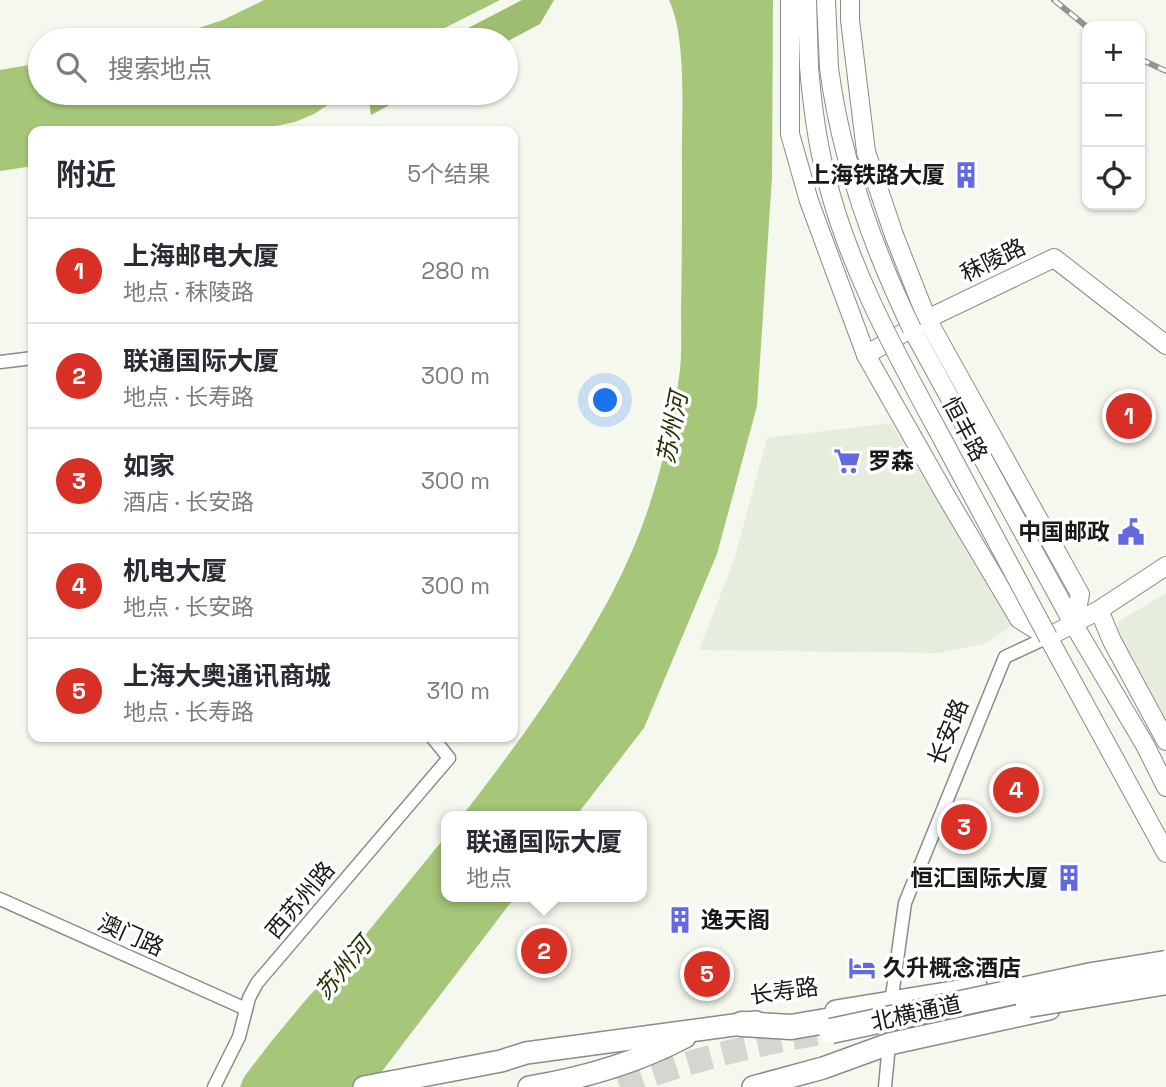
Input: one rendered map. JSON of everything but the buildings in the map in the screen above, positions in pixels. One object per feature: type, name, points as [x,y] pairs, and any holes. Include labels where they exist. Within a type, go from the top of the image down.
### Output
[{"type":"highway","name":"北横通道","points":[[1166,963],[1092,975],[935,1009],[833,1035],[1166,985]]},
{"type":"highway","points":[[742,1024],[791,1027],[882,1008],[935,1009]]},
{"type":"main road","points":[[790,0],[790,134],[809,201],[866,355],[1019,619],[1048,637]]},
{"type":"main road","name":"恒丰路","points":[[807,0],[811,100],[825,174],[862,279],[922,402],[1166,853]]},
{"type":"main road","name":"恒丰路","points":[[826,0],[834,101],[848,167],[863,214],[912,329],[1166,787]]},
{"type":"main road","points":[[850,0],[866,152],[894,235],[927,319],[1080,594],[1074,625]]},
{"type":"main road","name":"秣陵路","points":[[866,355],[927,319],[1054,258],[1166,345]]},
{"type":"main road","name":"长安路","points":[[1048,637],[1099,610],[1166,566]]},
{"type":"main road","points":[[1099,610],[1112,641],[1166,741]]},
{"type":"main road","points":[[1126,714],[1145,701]]},
{"type":"main road","points":[[882,1008],[1166,957]]},
{"type":"main road","points":[[753,1087],[823,1068],[889,1044],[1166,985]]},
{"type":"main road","name":"长寿路","points":[[365,1087],[501,1061],[526,1053],[742,1024]]},
{"type":"main road","name":"长寿路","points":[[529,1087],[572,1080],[655,1053],[699,1030]]},
{"type":"street","points":[[0,362],[28,359]]},
{"type":"street","name":"长安路","points":[[882,1008],[905,904],[1005,657],[1048,637]]},
{"type":"street","name":"西苏州路","points":[[214,1087],[239,1037],[252,990],[449,758],[436,742]]},
{"type":"street","name":"澳门路","points":[[0,900],[246,1009]]},
{"type":"street","points":[[885,1087],[889,1044]]},
{"type":"shaded area","points":[[522,0],[554,0],[540,24],[518,36],[518,28],[468,28]]},
{"type":"shaded area","points":[[370,105],[390,105],[371,115]]},
{"type":"shaded area","points":[[891,423],[1012,626],[984,644],[938,653],[699,650],[734,560],[767,438]]},
{"type":"shaded area","points":[[1166,593],[1166,724],[1115,633],[1119,621]]},
{"type":"water","points":[[264,0],[500,0],[445,28],[199,28],[223,20]]},
{"type":"water","name":"苏州河","points":[[669,0],[773,0],[772,177],[757,406],[717,554],[644,728],[580,811],[466,811],[518,742],[585,642],[625,567],[641,529],[665,451],[677,390],[681,348],[682,82],[675,17]]},
{"type":"water","points":[[28,65],[28,105],[328,105],[295,122],[276,126],[28,126],[28,167],[0,171],[0,70]]},
{"type":"water","name":"苏州河","points":[[441,842],[441,902],[511,902],[370,1087],[240,1087],[244,1077],[270,1043],[309,996],[353,950]]},
{"type":"tunnel","points":[[620,1087],[719,1055],[820,1033]]},
{"type":"railway","points":[[1054,0],[1082,23]]},
{"type":"railway","points":[[1145,61],[1166,71]]},
{"type":"place","name":"上海铁路大厦","points":[[966,175]]},
{"type":"place","name":"上海邮电大厦","points":[[1129,416]]},
{"type":"place","name":"罗森","points":[[847,461]]},
{"type":"place","name":"中国邮政","points":[[1131,532]]},
{"type":"place","name":"机电大厦","points":[[1016,790]]},
{"type":"place","name":"如家","points":[[964,827]]},
{"type":"place","name":"恒汇国际大厦","points":[[1069,878]]},
{"type":"place","name":"逸天阁","points":[[680,920]]},
{"type":"place","name":"联通国际大厦","points":[[544,951]]},
{"type":"place","name":"久升概念酒店","points":[[862,968]]},
{"type":"place","name":"上海大奥通讯商城","points":[[707,974]]}]
